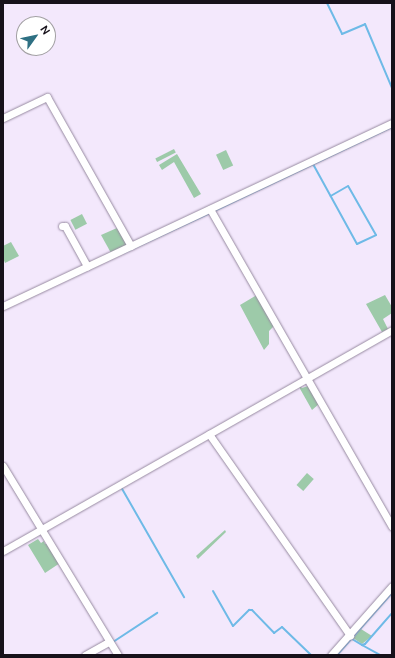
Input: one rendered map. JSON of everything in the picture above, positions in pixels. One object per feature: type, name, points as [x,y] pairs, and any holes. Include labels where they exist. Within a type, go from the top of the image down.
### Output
[{"type":"street","points":[[3,118],[47,97],[131,246]]},
{"type":"street","points":[[3,306],[87,266],[211,211],[392,124]]},
{"type":"street","points":[[211,211],[392,528]]},
{"type":"street","points":[[62,226],[65,226],[87,266]]},
{"type":"street","points":[[3,551],[42,531],[392,330]]},
{"type":"street","points":[[210,435],[350,635]]},
{"type":"street","points":[[3,466],[108,642],[118,655]]},
{"type":"street","points":[[332,655],[392,586]]},
{"type":"street","points":[[85,655],[108,642]]},
{"type":"green space","points":[[174,149],[176,153],[157,162],[155,159]]},
{"type":"green space","points":[[226,150],[233,165],[223,170],[216,155]]},
{"type":"green space","points":[[177,154],[201,194],[194,198],[174,162],[162,170],[159,165]]},
{"type":"green space","points":[[82,214],[87,224],[75,230],[70,220]]},
{"type":"green space","points":[[117,228],[128,246],[111,253],[101,235]]},
{"type":"green space","points":[[11,242],[19,256],[5,263],[3,258],[3,246]]},
{"type":"green space","points":[[257,295],[274,326],[269,331],[269,344],[264,350],[240,305]]},
{"type":"green space","points":[[385,295],[392,307],[392,313],[383,319],[388,329],[382,332],[366,304]]},
{"type":"green space","points":[[300,386],[302,388],[308,386],[319,404],[312,410],[299,387]]},
{"type":"green space","points":[[307,473],[314,479],[303,491],[297,485]]},
{"type":"green space","points":[[225,530],[226,532],[198,559],[196,556]]},
{"type":"green space","points":[[38,539],[41,543],[44,541],[45,544],[48,543],[60,563],[45,573],[28,545]]},
{"type":"green space","points":[[361,629],[372,636],[362,644],[353,638]]},
{"type":"waterway","points":[[327,3],[342,34],[365,24],[392,88]]},
{"type":"waterway","points":[[214,211],[392,127]]},
{"type":"waterway","points":[[313,164],[357,244],[376,235],[348,186],[331,196]]},
{"type":"waterway","points":[[123,253],[210,213]]},
{"type":"waterway","points":[[121,487],[184,597]]},
{"type":"waterway","points":[[213,591],[233,626],[249,610],[252,610],[274,633],[282,627],[311,655]]},
{"type":"waterway","points":[[337,655],[392,593]]},
{"type":"waterway","points":[[113,642],[157,613]]},
{"type":"waterway","points":[[352,639],[362,645],[365,644],[392,613]]},
{"type":"waterway","points":[[362,645],[380,655]]}]
